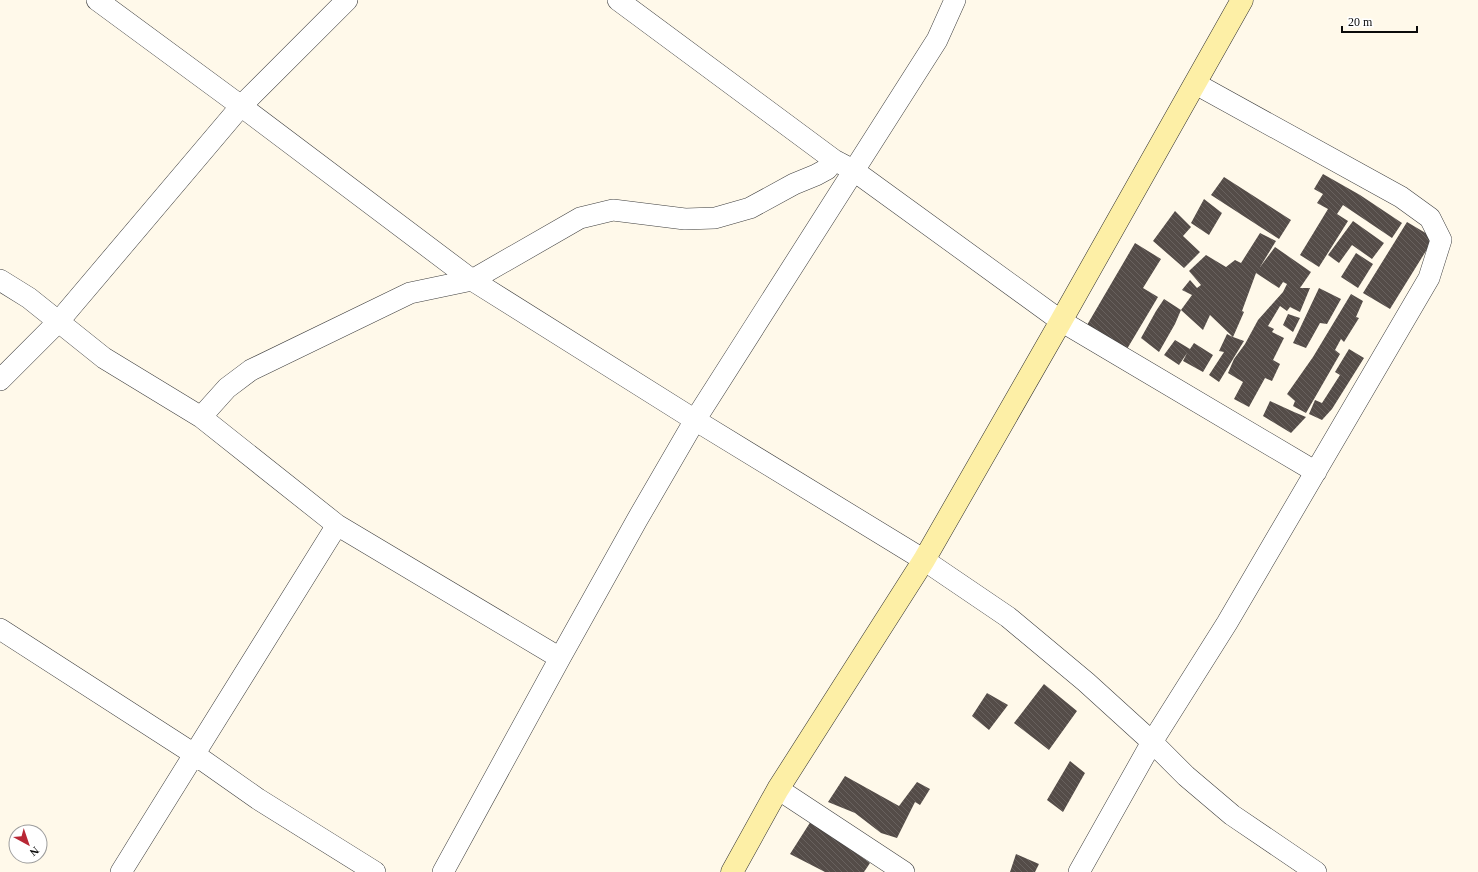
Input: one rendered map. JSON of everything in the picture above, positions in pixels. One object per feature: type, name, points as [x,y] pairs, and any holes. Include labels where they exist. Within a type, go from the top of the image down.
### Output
[{"type":"street","points":[[97,0],[241,106],[472,280],[695,420],[924,560],[1008,617],[1086,682],[1152,742],[1186,776],[1232,815],[1316,872]]},
{"type":"street","points":[[0,380],[59,322],[241,106],[347,0]]},
{"type":"street","points":[[443,872],[560,658],[695,420],[937,40],[955,0]]},
{"type":"street","points":[[732,872],[778,789],[924,560],[1196,84],[1242,0]]},
{"type":"street","points":[[633,3],[834,160],[853,170],[1061,321],[1316,472]]},
{"type":"street","points":[[1079,872],[1152,742],[1227,623],[1429,278],[1441,240],[1430,218],[1401,197],[1196,84]]},
{"type":"street","points":[[201,417],[227,388],[250,370],[410,293],[472,280],[580,218],[613,210],[685,219],[715,218],[750,208],[794,184],[816,176],[826,169],[834,160]]},
{"type":"street","points":[[0,280],[29,298],[104,358],[201,417],[337,525],[560,658]]},
{"type":"street","points":[[121,872],[337,525]]},
{"type":"street","points":[[0,629],[194,754],[258,799],[375,872]]},
{"type":"street","points":[[778,789],[904,872]]},
{"type":"building","points":[[1323,174],[1360,195],[1402,223],[1392,238],[1343,205],[1337,214],[1348,221],[1319,267],[1300,255],[1328,209],[1317,203],[1323,194],[1314,189]]},
{"type":"building","points":[[1224,177],[1291,220],[1279,239],[1211,195]]},
{"type":"building","points":[[1204,199],[1222,213],[1209,235],[1191,223]]},
{"type":"building","points":[[1175,211],[1191,227],[1183,236],[1200,252],[1184,268],[1153,241]]},
{"type":"building","points":[[1353,221],[1384,243],[1372,259],[1352,245],[1339,263],[1328,255]]},
{"type":"building","points":[[1407,222],[1434,238],[1390,309],[1363,293]]},
{"type":"building","points":[[1260,233],[1276,241],[1260,267],[1275,247],[1311,272],[1300,288],[1310,288],[1300,312],[1290,307],[1287,311],[1280,306],[1268,326],[1274,329],[1272,332],[1284,338],[1273,360],[1280,364],[1272,381],[1265,378],[1249,407],[1234,399],[1243,382],[1228,373],[1234,359],[1245,344],[1258,320],[1283,292],[1287,284],[1283,282],[1279,288],[1256,273],[1242,311],[1244,312],[1233,337],[1210,315],[1203,330],[1181,310],[1192,295],[1182,290],[1190,280],[1197,288],[1201,285],[1189,271],[1206,255],[1226,267],[1235,260],[1241,263]]},
{"type":"building","points":[[1135,243],[1161,259],[1143,288],[1158,297],[1127,349],[1087,325]]},
{"type":"building","points":[[1356,253],[1373,264],[1358,288],[1341,277]]},
{"type":"building","points":[[1319,288],[1341,299],[1327,324],[1320,323],[1306,348],[1293,343]]},
{"type":"building","points":[[1351,294],[1363,301],[1356,317],[1359,318],[1344,342],[1341,339],[1335,350],[1340,354],[1306,413],[1293,406],[1295,401],[1287,394],[1313,357]]},
{"type":"building","points":[[1164,299],[1181,310],[1159,352],[1141,338]]},
{"type":"building","points":[[1288,314],[1300,318],[1293,332],[1283,325]]},
{"type":"building","points":[[1227,334],[1244,341],[1219,382],[1209,375],[1224,352],[1219,351]]},
{"type":"building","points":[[1175,340],[1190,349],[1194,343],[1213,355],[1203,372],[1183,361],[1187,353],[1179,365],[1164,355]]},
{"type":"building","points":[[1349,349],[1364,358],[1332,409],[1322,420],[1309,414],[1315,400],[1322,403],[1340,375],[1335,372]]},
{"type":"building","points":[[1270,401],[1306,417],[1291,433],[1263,416]]},
{"type":"building","points":[[1044,684],[1077,711],[1049,750],[1014,723]]},
{"type":"building","points":[[987,693],[1008,705],[989,730],[972,716]]},
{"type":"building","points":[[1070,761],[1085,773],[1063,812],[1047,800]]},
{"type":"building","points":[[845,776],[899,806],[917,782],[930,789],[920,805],[915,802],[897,838],[881,833],[855,813],[828,802]]},
{"type":"building","points":[[811,821],[870,863],[864,872],[825,872],[790,854]]},
{"type":"building","points":[[1016,854],[1039,864],[1035,872],[1010,872]]}]
